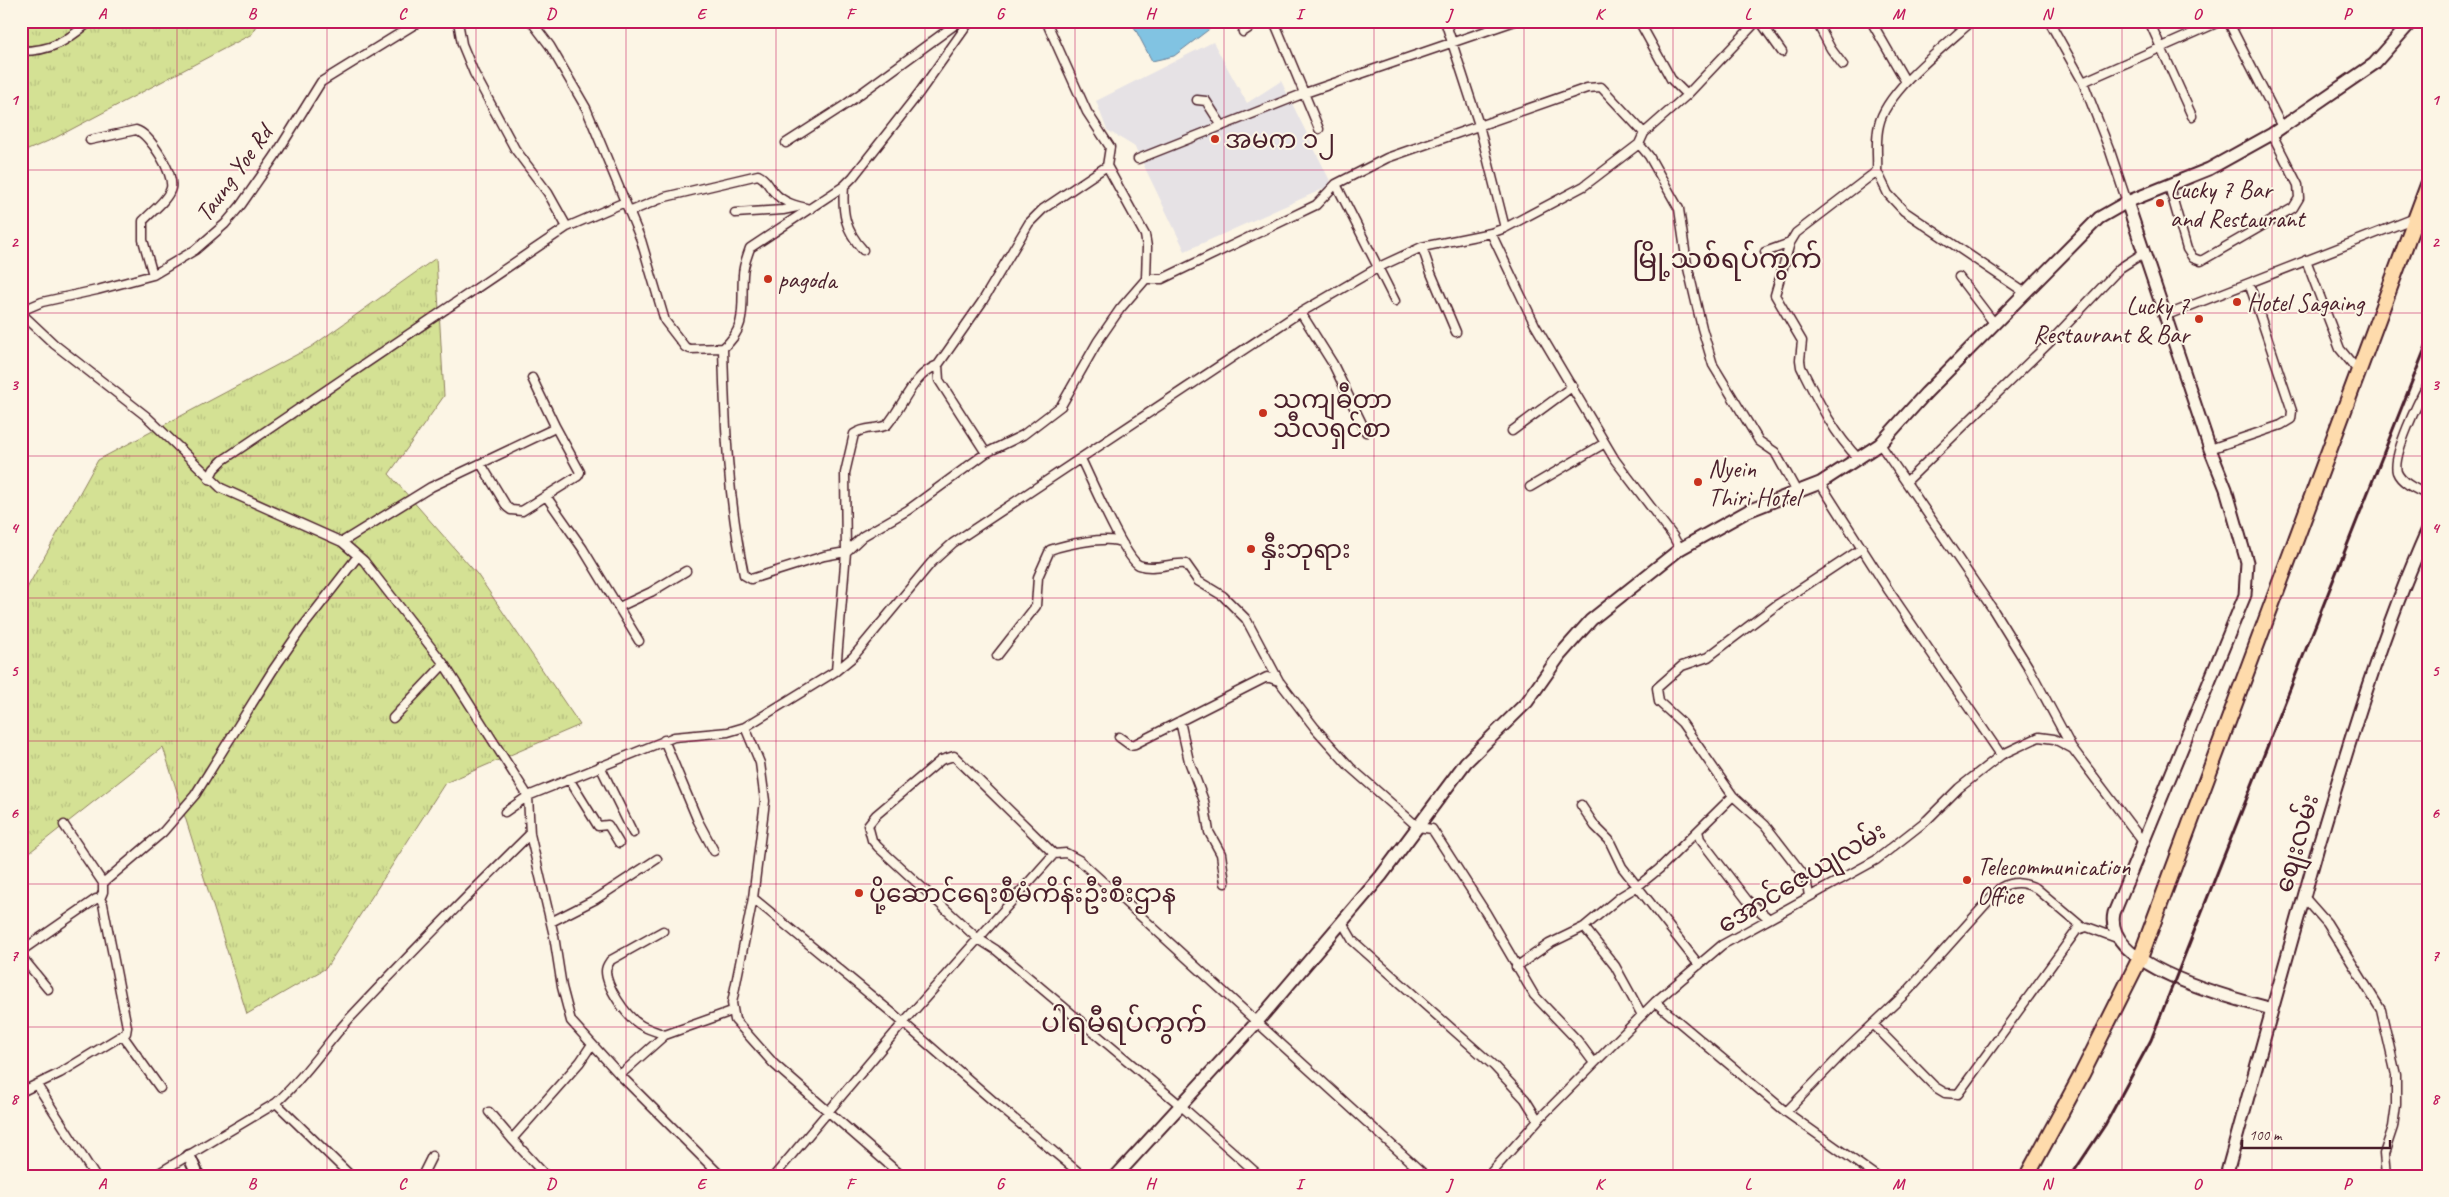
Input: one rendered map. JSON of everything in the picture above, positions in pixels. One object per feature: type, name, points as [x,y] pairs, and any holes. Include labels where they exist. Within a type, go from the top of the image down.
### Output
[{"type":"highway","points":[[2027,1176],[2082,1074],[2140,958],[2428,185]]},
{"type":"street","points":[[21,51],[48,49],[70,38],[91,21]]},
{"type":"street","name":"Taung Yoe Rd","points":[[21,312],[42,302],[113,286],[153,274],[195,250],[225,224],[274,156],[321,82],[420,21]]},
{"type":"street","points":[[458,21],[462,44],[474,73],[515,149],[548,193],[567,226]]},
{"type":"street","points":[[531,21],[554,54],[586,108],[641,240],[665,321],[685,347],[690,350],[723,348]]},
{"type":"street","points":[[786,143],[845,105],[960,21]]},
{"type":"street","points":[[970,21],[919,93],[844,186],[750,248],[743,273],[739,330],[723,348],[726,460],[735,532],[744,575],[751,579],[824,556],[846,552],[863,536],[908,510],[986,453],[1023,435],[1061,406],[1098,341],[1120,309],[1146,279],[1147,247],[1144,235],[1107,166],[1110,147],[1087,112],[1046,21]]},
{"type":"street","points":[[1244,32],[1260,21]]},
{"type":"street","points":[[1274,21],[1305,93],[1318,129]]},
{"type":"street","points":[[1444,21],[1479,125],[1506,228]]},
{"type":"street","points":[[1138,159],[1305,93],[1515,21]]},
{"type":"street","points":[[1639,21],[1672,79],[1687,95]]},
{"type":"street","points":[[505,812],[528,796],[664,740],[674,737],[728,732],[745,727],[836,671],[853,657],[931,563],[953,543],[1301,313],[1379,267],[1422,247],[1491,233],[1506,228],[1584,186],[1639,144],[1644,133],[1687,95],[1759,21],[1782,52]]},
{"type":"street","points":[[1816,21],[1831,49],[1843,65]]},
{"type":"street","points":[[1871,21],[1906,82]]},
{"type":"street","points":[[1972,21],[1906,82],[1893,99],[1879,123],[1877,171],[1888,194],[1904,211],[2024,292]]},
{"type":"street","points":[[2048,21],[2083,82],[2110,151],[2167,315],[2210,450],[2226,489],[2248,562],[2245,595],[2114,913],[2112,922],[2117,938]]},
{"type":"street","points":[[2149,21],[2162,46],[2192,116]]},
{"type":"street","points":[[2083,82],[2221,21]]},
{"type":"street","points":[[2168,186],[2187,249],[2193,258],[2201,262],[2294,208],[2299,198],[2298,185],[2277,131],[2228,21]]},
{"type":"street","points":[[1116,1176],[1256,1022],[1342,922],[1381,876],[1466,762],[1526,702],[1560,655],[1591,620],[1680,549],[1748,511],[1820,483],[1880,444],[1926,393],[2099,218],[2127,202],[2209,169],[2277,131],[2374,64],[2412,21]]},
{"type":"street","points":[[1146,279],[1162,279],[1316,205],[1336,184],[1387,158],[1587,88],[1601,87],[1644,133]]},
{"type":"street","points":[[1197,100],[1206,100],[1222,126]]},
{"type":"street","points":[[90,140],[136,130],[149,137],[171,180],[171,187],[168,193],[143,221],[143,240],[153,274]]},
{"type":"street","points":[[1639,144],[1649,156],[1679,209],[1689,273],[1713,365],[1759,441],[1775,452],[1798,492]]},
{"type":"street","points":[[836,671],[846,552],[845,473],[854,434],[863,429],[879,429],[887,425],[919,377],[928,369],[938,365],[982,302],[1029,223],[1043,209],[1107,166]]},
{"type":"street","points":[[1859,459],[1850,450],[1822,409],[1801,367],[1802,341],[1775,295],[1790,243],[1798,230],[1877,171]]},
{"type":"street","points":[[629,212],[665,197],[758,175],[765,178],[774,193],[789,204],[810,209]]},
{"type":"street","points":[[1336,184],[1395,301]]},
{"type":"street","points":[[844,186],[843,206],[847,227],[863,250]]},
{"type":"street","points":[[209,478],[214,469],[231,455],[567,226],[625,202]]},
{"type":"street","points":[[735,213],[783,210],[799,206]]},
{"type":"street","points":[[2167,315],[2415,218]]},
{"type":"street","points":[[1491,233],[1536,325],[1615,460],[1673,536],[1680,549]]},
{"type":"street","points":[[1765,252],[1790,243]]},
{"type":"street","points":[[1422,247],[1456,332]]},
{"type":"street","points":[[1906,482],[2051,341],[2120,268],[2145,252]]},
{"type":"street","points":[[2306,260],[2340,349],[2359,372]]},
{"type":"street","points":[[1959,276],[1994,323]]},
{"type":"street","points":[[2210,450],[2281,425],[2291,418],[2292,412],[2249,283]]},
{"type":"street","points":[[21,312],[54,344],[146,416],[221,488],[342,542],[358,556],[444,664],[528,796],[530,834],[551,922],[562,987],[571,1022],[620,1075],[721,1176]]},
{"type":"street","points":[[1301,313],[1333,364],[1366,432]]},
{"type":"street","points":[[938,365],[939,380],[942,386],[986,453]]},
{"type":"street","points":[[481,464],[507,507],[511,510],[522,511],[578,476],[580,472],[532,378]]},
{"type":"street","points":[[2428,384],[2404,436],[2397,464],[2397,472],[2402,480],[2428,495]]},
{"type":"street","points":[[1512,431],[1573,386]]},
{"type":"street","points":[[342,542],[431,487],[542,436],[555,426]]},
{"type":"street","points":[[1530,487],[1605,443]]},
{"type":"street","points":[[1880,444],[1992,608],[2029,668],[2073,750]]},
{"type":"street","points":[[1081,459],[1125,546],[1138,564],[1186,564],[1198,581],[1223,596],[1254,630],[1279,681],[1295,705],[1350,767],[1418,827],[1432,829],[1486,913],[1534,995],[1577,1040],[1594,1063]]},
{"type":"street","points":[[1820,483],[1861,549],[2001,756]]},
{"type":"street","points":[[546,496],[583,548],[639,641]]},
{"type":"street","name":"စျေးလမ်း","points":[[2226,1176],[2272,1008],[2349,742],[2408,574],[2428,529]]},
{"type":"street","points":[[997,656],[1036,606],[1038,577],[1050,550],[1065,544],[1105,541],[1120,541],[1125,546]]},
{"type":"street","points":[[1809,896],[1806,878],[1765,824],[1733,796],[1682,723],[1659,702],[1657,688],[1682,666],[1708,657],[1778,604],[1861,549]]},
{"type":"street","points":[[103,883],[162,832],[195,795],[273,670],[358,556]]},
{"type":"street","points":[[619,607],[651,592],[686,572]]},
{"type":"street","points":[[393,718],[444,664]]},
{"type":"street","points":[[1119,737],[1130,745],[1266,678],[1279,681]]},
{"type":"street","points":[[1180,721],[1189,761],[1204,801],[1210,832],[1221,854],[1225,883]]},
{"type":"street","points":[[745,727],[760,763],[765,802],[753,898],[732,1011],[735,1020],[774,1064],[902,1176]]},
{"type":"street","name":"အောင်ဇေယျလမ်း","points":[[1488,1176],[1538,1120],[1655,1002],[1722,945],[1876,860],[1927,820],[1959,788],[2001,756],[2039,737],[2054,739],[2073,750],[2143,842]]},
{"type":"street","points":[[664,740],[698,821],[714,851]]},
{"type":"street","points":[[1054,854],[954,756],[941,760],[868,824],[872,840],[977,938],[996,950],[1180,1105],[1260,1176]]},
{"type":"street","points":[[600,766],[634,833]]},
{"type":"street","points":[[569,780],[598,826],[608,825],[619,843]]},
{"type":"street","points":[[1516,967],[1549,944],[1584,926],[1620,897],[1638,886],[1659,869],[1733,796]]},
{"type":"street","points":[[1581,805],[1595,826],[1609,840],[1622,867],[1699,965]]},
{"type":"street","points":[[21,952],[96,899],[100,899],[104,892],[103,883],[64,825]]},
{"type":"street","points":[[1698,830],[1700,839],[1747,900],[1768,918]]},
{"type":"street","points":[[154,1176],[276,1103],[288,1093],[323,1048],[433,929],[530,834]]},
{"type":"street","points":[[774,1176],[977,938],[1054,854],[1066,853],[1079,860],[1426,1176]]},
{"type":"street","points":[[551,922],[596,899],[657,859]]},
{"type":"street","points":[[1786,1112],[1906,994],[2000,888],[2009,883],[2017,882],[2036,888],[2082,927],[2096,929],[2117,938],[2140,958],[2212,993],[2272,1008]]},
{"type":"street","points":[[2304,897],[2327,923],[2381,1010],[2396,1075],[2396,1105],[2393,1127],[2384,1154],[2386,1176]]},
{"type":"street","points":[[753,898],[1083,1176]]},
{"type":"street","points":[[21,1092],[37,1085],[123,1036],[127,1027],[104,904],[100,899]]},
{"type":"street","points":[[1342,922],[1353,941],[1494,1066],[1525,1099],[1538,1120]]},
{"type":"street","points":[[1584,926],[1615,966],[1642,1015]]},
{"type":"street","points":[[1874,1024],[1935,1087],[1945,1093],[1958,1094],[2071,937],[2082,927]]},
{"type":"street","points":[[662,930],[611,960],[606,971],[613,993],[627,1014],[638,1024],[664,1035]]},
{"type":"street","points":[[21,956],[48,989]]},
{"type":"street","points":[[1655,1002],[1786,1112],[1876,1176]]},
{"type":"street","points":[[620,1075],[664,1035],[732,1011]]},
{"type":"street","points":[[123,1036],[160,1088]]},
{"type":"street","points":[[512,1139],[580,1062],[592,1044]]},
{"type":"street","points":[[37,1085],[95,1176]]},
{"type":"street","points":[[276,1103],[351,1176]]},
{"type":"street","points":[[489,1112],[546,1176]]},
{"type":"street","points":[[189,1156],[198,1176]]},
{"type":"street","points":[[422,1176],[432,1156]]},
{"type":"shaded area","name":"အမက ၁၂","points":[[1213,42],[1247,103],[1281,81],[1332,185],[1185,251],[1135,147],[1107,130],[1096,101]]},
{"type":"green space","points":[[21,21],[258,21],[252,34],[55,138],[21,153]]},
{"type":"green space","points":[[436,258],[444,396],[389,474],[477,574],[580,725],[445,783],[326,968],[247,1014],[163,747],[21,859],[21,599],[98,460],[311,347]]},
{"type":"water","points":[[1131,21],[1220,21],[1174,56],[1152,61]]},
{"type":"railway","points":[[2071,1176],[2105,1125],[2151,1040],[2428,341]]},
{"type":"place","name":"အမက ၁၂","points":[[1215,139]]},
{"type":"place","name":"Lucky 7 Bar and Restaurant","points":[[2160,203]]},
{"type":"place","name":"pagoda","points":[[768,279]]},
{"type":"place","name":"Hotel Sagaing","points":[[2237,302]]},
{"type":"place","name":"Lucky 7 Restaurant & Bar","points":[[2199,319]]},
{"type":"place","name":"သကျဓီတာ သီလရှင်စာ","points":[[1263,413]]},
{"type":"place","name":"Nyein Thiri Hotel","points":[[1698,482]]},
{"type":"place","name":"နှီးဘုရား","points":[[1251,549]]},
{"type":"place","name":"Telecommunication Office","points":[[1967,880]]},
{"type":"place","name":"ပို့ဆောင်ရေးစီမံကိန်းဦးစီးဌာန","points":[[859,893]]},
{"type":"district","name":"မြို့သစ်ရပ်ကွက်","points":[[1727,258]]},
{"type":"district","name":"ပါရမီရပ်ကွက်","points":[[1124,1022]]}]
